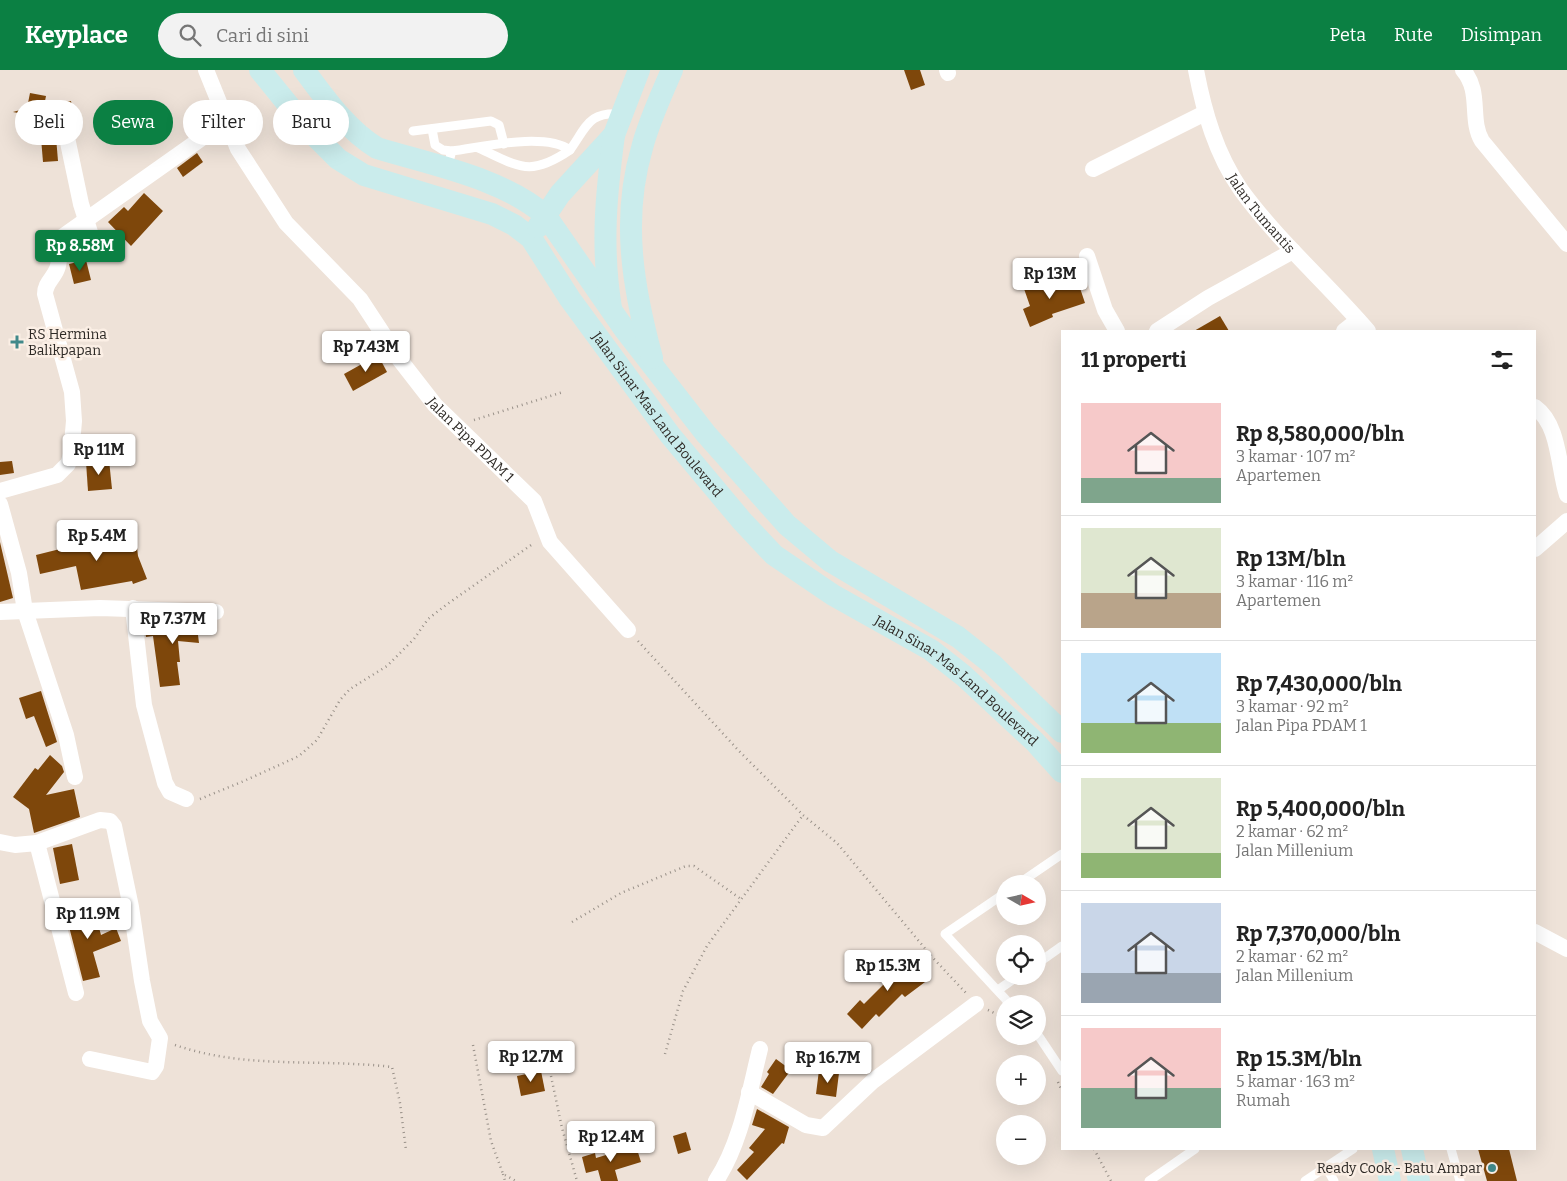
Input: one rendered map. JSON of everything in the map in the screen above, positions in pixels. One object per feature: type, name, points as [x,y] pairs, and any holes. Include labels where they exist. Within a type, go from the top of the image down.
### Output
[{"type":"street","name":"Jalan Pipa PDAM 1","points":[[206,70],[218,100]]},
{"type":"street","name":"Jalan Sinar Mas Land Boulevard","points":[[260,70],[306,128],[338,159],[364,175],[492,214],[514,225],[530,238],[570,299],[637,392],[742,522],[774,555],[833,595],[931,650],[964,676],[1035,742],[1061,771]]},
{"type":"street","name":"Jalan Sinar Mas Land Boulevard","points":[[304,70],[362,139],[377,148],[450,160],[492,184],[518,194],[546,216],[612,313],[706,434],[786,525],[830,561],[958,637],[992,664],[1061,731]]},
{"type":"street","points":[[637,392],[612,313],[605,272],[605,210],[614,135],[639,70]]},
{"type":"street","name":"Jalan Sinar Mas Land Boulevard","points":[[653,364],[640,316],[631,266],[631,211],[641,149],[672,70]]},
{"type":"street","name":"Jalan Tumantis","points":[[1196,70],[1205,113],[1226,164],[1241,189],[1293,251],[1363,326]]},
{"type":"street","points":[[1463,70],[1467,75],[1476,98],[1478,133],[1482,141],[1567,244]]},
{"type":"street","points":[[1093,169],[1205,113]]},
{"type":"street","points":[[530,238],[560,194],[614,135]]},
{"type":"street","points":[[69,145],[94,245]]},
{"type":"street","points":[[0,491],[57,475],[68,464],[74,421],[72,392],[45,290],[58,268],[59,245],[62,237],[192,145]]},
{"type":"street","name":"Jalan Pipa PDAM 1","points":[[236,145],[286,223],[360,299],[400,360],[456,426],[534,502],[550,542],[628,630]]},
{"type":"street","points":[[364,175],[377,148]]},
{"type":"street","points":[[605,210],[631,211]]},
{"type":"street","points":[[1159,330],[1208,298],[1293,251]]},
{"type":"street","points":[[1088,256],[1105,310],[1116,330]]},
{"type":"street","points":[[1348,330],[1363,326]]},
{"type":"street","points":[[1536,408],[1548,422],[1567,495]]},
{"type":"street","points":[[0,504],[19,573],[25,611],[66,735],[75,777]]},
{"type":"street","points":[[1536,548],[1567,521]]},
{"type":"street","points":[[133,608],[144,704],[165,783],[170,792],[186,799]]},
{"type":"street","points":[[0,612],[133,608],[216,612]]},
{"type":"street","points":[[0,842],[15,845],[37,843],[100,820],[110,822],[114,826],[150,1021],[160,1038],[156,1066],[152,1072],[90,1059]]},
{"type":"street","points":[[37,843],[76,993]]},
{"type":"street","points":[[1536,933],[1567,949]]},
{"type":"street","points":[[749,1092],[806,1125],[823,1128],[873,1081],[976,1004]]},
{"type":"street","points":[[716,1181],[725,1167],[734,1146],[760,1049]]},
{"type":"street","points":[[1383,1150],[1390,1181]]},
{"type":"street","points":[[1412,1150],[1419,1181]]},
{"type":"lane","points":[[478,148],[517,166],[536,167],[545,165],[570,150],[593,119],[600,114],[622,114]]},
{"type":"lane","points":[[413,131],[491,121],[499,126],[504,144]]},
{"type":"lane","points":[[432,129],[435,145],[443,150],[450,160],[478,148],[504,144],[550,143],[562,145],[570,150]]},
{"type":"lane","points":[[1031,875],[1061,855]]},
{"type":"lane","points":[[996,899],[945,934],[1002,995]]},
{"type":"lane","points":[[1046,957],[1061,947]]},
{"type":"lane","points":[[998,990],[1005,985]]},
{"type":"lane","points":[[1046,1045],[1061,1067]]},
{"type":"lane","points":[[1149,1181],[1194,1150]]},
{"type":"lane","points":[[1305,1181],[1351,1150]]},
{"type":"lane","points":[[1451,1150],[1460,1181]]},
{"type":"lane","points":[[1326,1167],[1334,1181]]},
{"type":"path","points":[[456,426],[563,392]]},
{"type":"path","points":[[186,799],[200,798],[218,792],[299,756],[317,740],[340,700],[350,689],[387,666],[399,655],[428,619],[547,533]]},
{"type":"path","points":[[628,630],[739,751],[803,815],[837,843],[933,958],[976,1004]]},
{"type":"path","points":[[665,1054],[683,991],[706,946],[803,815]]},
{"type":"path","points":[[572,922],[621,893],[686,866],[694,866],[741,899]]},
{"type":"path","points":[[160,1038],[198,1053],[245,1061],[295,1064],[356,1063],[392,1067],[400,1103],[406,1150]]},
{"type":"path","points":[[473,1045],[491,1141],[505,1181]]},
{"type":"path","points":[[552,1076],[562,1128],[577,1181]]},
{"type":"path","points":[[1095,1150],[1111,1181]]},
{"type":"path","points":[[503,1174],[516,1181]]},
{"type":"building","points":[[904,70],[920,70],[925,85],[911,90]]},
{"type":"building","points":[[30,93],[46,96],[45,100],[29,100]]},
{"type":"building","points":[[42,145],[57,145],[58,161],[43,162]]},
{"type":"building","points":[[197,153],[203,162],[183,177],[177,168]]},
{"type":"building","points":[[144,193],[163,211],[131,246],[108,222],[124,207],[128,211]]},
{"type":"building","points":[[86,260],[91,280],[74,284],[69,264]]},
{"type":"building","points":[[1040,276],[1045,290],[1077,279],[1085,303],[1052,314],[1053,317],[1030,327],[1023,309],[1030,306],[1022,283]]},
{"type":"building","points":[[1220,316],[1228,330],[1196,330]]},
{"type":"building","points":[[378,355],[387,372],[353,391],[344,374]]},
{"type":"building","points":[[109,460],[112,489],[88,491],[86,462]]},
{"type":"building","points":[[12,461],[14,473],[0,475],[0,462]]},
{"type":"building","points":[[89,537],[90,544],[136,539],[138,556],[147,579],[133,584],[132,581],[81,590],[76,566],[40,574],[36,555],[72,546],[71,540]]},
{"type":"building","points":[[0,542],[13,598],[0,602]]},
{"type":"building","points":[[144,620],[211,622],[212,633],[198,635],[199,643],[178,641],[180,662],[177,662],[180,685],[160,687],[153,636],[146,637]]},
{"type":"building","points":[[41,691],[57,742],[46,747],[34,716],[26,719],[19,698]]},
{"type":"building","points":[[50,755],[62,766],[64,772],[46,795],[74,789],[80,817],[34,833],[29,809],[13,797],[35,768],[38,770]]},
{"type":"building","points":[[72,844],[79,880],[60,884],[53,848]]},
{"type":"building","points":[[78,906],[81,913],[94,909],[101,935],[116,928],[121,941],[93,952],[100,977],[83,981],[65,911]]},
{"type":"building","points":[[905,956],[925,982],[905,997],[902,994],[879,1017],[876,1014],[862,1029],[847,1014],[860,1000],[864,1004],[891,977],[886,970]]},
{"type":"building","points":[[776,1059],[791,1070],[773,1094],[761,1087],[769,1074],[767,1072]]},
{"type":"building","points":[[819,1070],[839,1073],[836,1097],[816,1094]]},
{"type":"building","points":[[541,1071],[545,1091],[521,1096],[517,1076]]},
{"type":"building","points":[[757,1109],[789,1127],[784,1144],[782,1143],[747,1180],[737,1170],[754,1152],[749,1148],[765,1129],[752,1125]]},
{"type":"building","points":[[686,1132],[691,1150],[678,1154],[673,1136]]},
{"type":"building","points":[[636,1146],[641,1162],[615,1170],[618,1181],[601,1181],[598,1170],[586,1173],[582,1157],[595,1153],[596,1158]]},
{"type":"building","points":[[1478,1150],[1509,1150],[1517,1181],[1487,1181]]},
{"type":"place","name":"RS Hermina Balikpapan","points":[[17,342]]},
{"type":"place","name":"Ready Cook - Batu Ampar","points":[[1492,1168]]}]
